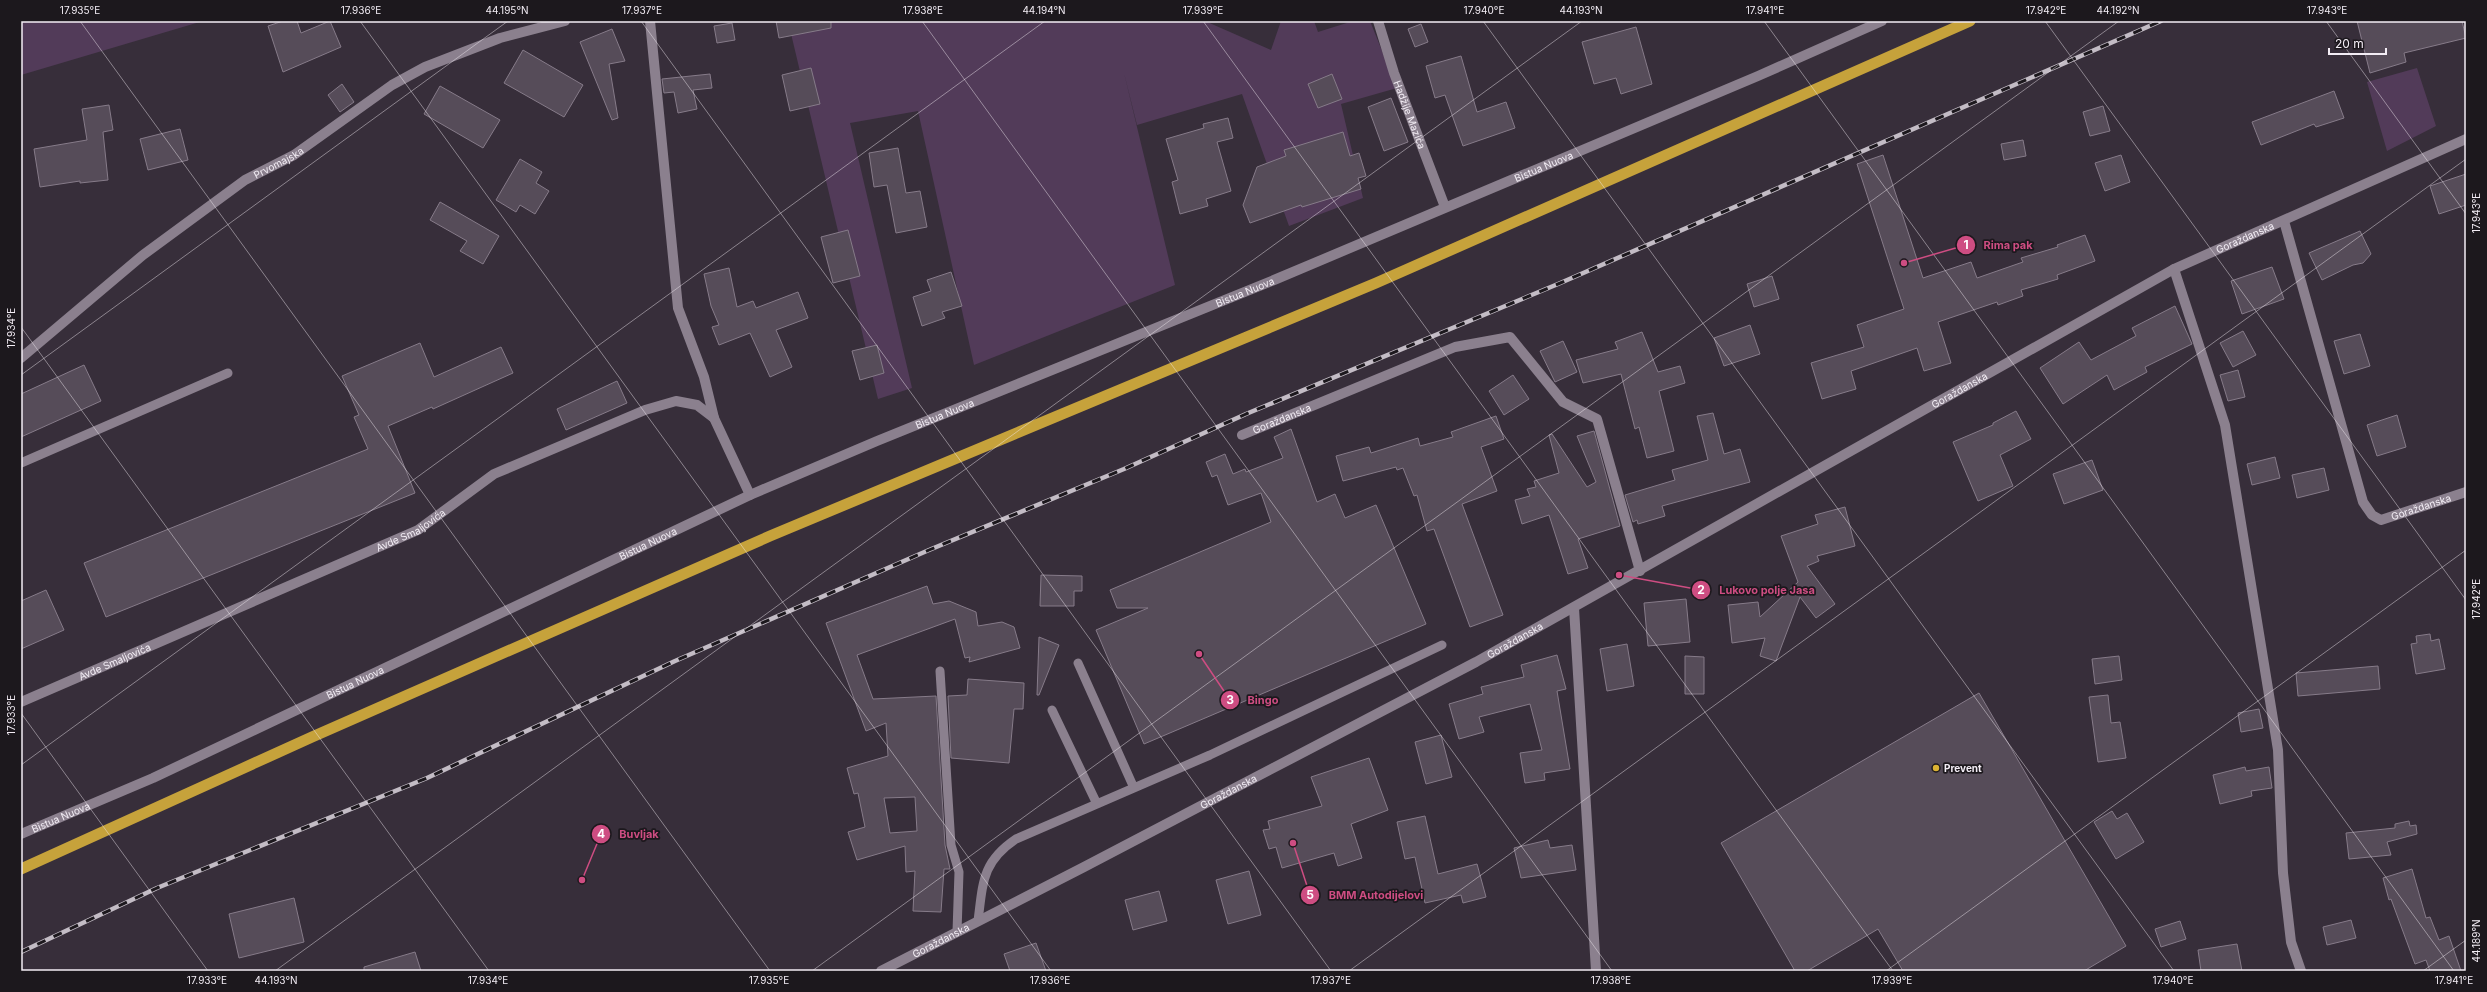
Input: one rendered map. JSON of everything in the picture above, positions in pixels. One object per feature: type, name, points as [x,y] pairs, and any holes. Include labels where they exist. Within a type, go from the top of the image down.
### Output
[{"type":"highway","points":[[21,870],[305,740],[770,536],[1376,283],[1970,21]]},
{"type":"street","name":"Prvomajska","points":[[21,358],[143,255],[238,184],[294,155],[392,85],[425,67],[500,38],[565,21]]},
{"type":"street","points":[[650,21],[678,308],[704,377],[714,418]]},
{"type":"street","name":"Hadžije Mazića","points":[[1378,21],[1394,72],[1445,207]]},
{"type":"street","name":"Bistua Nuova","points":[[21,834],[153,778],[750,496],[877,441],[1274,280],[1758,76],[1882,21]]},
{"type":"street","name":"Goraždanska","points":[[881,971],[1455,673],[1640,571],[2174,269],[2466,139]]},
{"type":"street","name":"Goraždanska","points":[[2284,221],[2363,502],[2372,515],[2381,520],[2466,492]]},
{"type":"street","points":[[2174,269],[2225,425],[2278,750],[2283,873],[2291,942],[2301,971]]},
{"type":"street","name":"Goraždanska","points":[[1242,435],[1454,347],[1510,337],[1563,402],[1597,419],[1640,571]]},
{"type":"street","name":"Avde Smaljovića","points":[[21,702],[418,530],[494,474],[568,441],[645,410],[676,402],[697,405],[714,418],[750,496]]},
{"type":"street","points":[[1574,608],[1596,971]]},
{"type":"lane","points":[[21,462],[228,373]]},
{"type":"lane","points":[[978,921],[985,872],[1000,850],[1016,839],[1210,755],[1442,645]]},
{"type":"lane","points":[[1078,663],[1134,788]]},
{"type":"lane","points":[[940,671],[951,845],[959,872],[957,932]]},
{"type":"lane","points":[[1052,710],[1096,804]]},
{"type":"shaded area","points":[[21,21],[203,21],[21,75]]},
{"type":"shaded area","points":[[788,21],[1205,21],[1271,50],[1281,21],[1314,21],[1318,32],[1353,21],[1370,21],[1397,88],[1341,104],[1363,198],[1289,226],[1242,94],[1137,125],[1124,73],[1175,285],[974,365],[918,111],[850,123],[912,388],[878,399]]},
{"type":"shaded area","points":[[2417,68],[2436,126],[2387,151],[2367,82]]},
{"type":"building","points":[[283,21],[297,21],[301,33],[330,21],[341,47],[283,72],[268,26]]},
{"type":"building","points":[[776,21],[831,21],[831,28],[779,38]]},
{"type":"building","points":[[2357,21],[2462,21],[2466,38],[2404,53],[2406,62],[2370,73]]},
{"type":"building","points":[[732,23],[735,40],[717,43],[714,26]]},
{"type":"building","points":[[1421,24],[1428,42],[1415,47],[1408,29]]},
{"type":"building","points":[[1636,27],[1652,84],[1621,94],[1616,78],[1594,84],[1582,42]]},
{"type":"building","points":[[612,29],[625,61],[609,64],[618,118],[612,120],[580,42]]},
{"type":"building","points":[[523,50],[583,85],[564,117],[504,83]]},
{"type":"building","points":[[1461,56],[1477,112],[1506,102],[1515,128],[1463,146],[1445,95],[1435,98],[1426,66]]},
{"type":"building","points":[[811,68],[820,104],[790,111],[782,75]]},
{"type":"building","points":[[710,74],[712,88],[693,90],[697,109],[678,113],[674,92],[664,93],[662,79]]},
{"type":"building","points":[[1332,74],[1342,99],[1318,108],[1308,84]]},
{"type":"building","points":[[342,84],[354,102],[340,112],[328,95]]},
{"type":"building","points":[[440,86],[500,120],[483,148],[424,114]]},
{"type":"building","points":[[2334,91],[2344,118],[2316,127],[2314,124],[2261,145],[2252,122]]},
{"type":"building","points":[[1391,98],[1408,142],[1384,151],[1368,107]]},
{"type":"building","points":[[109,105],[113,130],[103,132],[108,180],[80,183],[80,181],[40,187],[34,149],[87,140],[82,109]]},
{"type":"building","points":[[2103,106],[2110,131],[2090,136],[2083,112]]},
{"type":"building","points":[[1228,118],[1233,138],[1217,142],[1231,191],[1206,199],[1208,206],[1180,214],[1172,182],[1178,180],[1166,139],[1204,128],[1203,124]]},
{"type":"building","points":[[180,129],[188,160],[148,170],[140,139]]},
{"type":"building","points":[[1343,132],[1350,156],[1359,153],[1366,176],[1358,178],[1361,189],[1302,207],[1301,205],[1250,223],[1243,205],[1257,167],[1286,156],[1284,150]]},
{"type":"building","points":[[2023,140],[2026,156],[2004,160],[2001,144]]},
{"type":"building","points":[[898,148],[906,193],[920,191],[927,227],[896,233],[887,185],[874,187],[869,153]]},
{"type":"building","points":[[1883,155],[1923,278],[1971,262],[1977,278],[2023,262],[2021,258],[2058,247],[2057,245],[2085,235],[2095,261],[2057,275],[2058,279],[2021,290],[2023,296],[1998,305],[1997,302],[1938,322],[1951,363],[1924,371],[1917,348],[1851,371],[1856,389],[1822,399],[1811,363],[1864,347],[1857,325],[1904,309],[1857,164]]},
{"type":"building","points":[[2121,155],[2130,182],[2105,191],[2095,163]]},
{"type":"building","points":[[520,159],[542,172],[536,183],[549,191],[535,214],[520,205],[516,212],[496,200]]},
{"type":"building","points":[[2466,174],[2466,205],[2439,214],[2430,186]]},
{"type":"building","points":[[440,202],[499,236],[483,264],[460,251],[467,241],[430,220]]},
{"type":"building","points":[[848,230],[860,276],[833,283],[821,237]]},
{"type":"building","points":[[2360,231],[2371,254],[2363,263],[2353,265],[2322,280],[2309,253]]},
{"type":"building","points":[[2272,267],[2284,299],[2242,314],[2231,281]]},
{"type":"building","points":[[729,268],[737,307],[753,301],[756,308],[798,292],[808,318],[776,330],[792,367],[770,377],[750,333],[719,345],[712,327],[719,325],[711,306],[704,274]]},
{"type":"building","points":[[951,272],[962,306],[942,312],[945,318],[922,326],[913,297],[931,291],[927,280]]},
{"type":"building","points":[[1772,276],[1779,299],[1754,307],[1747,284]]},
{"type":"building","points":[[2175,306],[2192,344],[2145,367],[2147,372],[2114,390],[2107,375],[2063,404],[2040,368],[2079,342],[2091,360],[2136,336],[2132,328]]},
{"type":"building","points":[[1750,325],[1760,354],[1724,366],[1714,338]]},
{"type":"building","points":[[2243,331],[2256,355],[2233,367],[2220,343]]},
{"type":"building","points":[[1642,332],[1658,372],[1680,366],[1685,383],[1659,391],[1674,451],[1647,458],[1639,427],[1635,429],[1621,374],[1583,383],[1576,360],[1618,349],[1615,342]]},
{"type":"building","points":[[2360,334],[2370,366],[2344,374],[2334,341]]},
{"type":"building","points":[[1563,341],[1577,372],[1555,382],[1540,351]]},
{"type":"building","points":[[420,343],[434,377],[501,347],[513,373],[433,409],[432,407],[388,426],[415,493],[106,617],[84,563],[368,449],[354,417],[359,415],[342,376]]},
{"type":"building","points":[[877,345],[884,373],[860,380],[852,351]]},
{"type":"building","points":[[84,365],[101,401],[21,437],[21,394]]},
{"type":"building","points":[[2238,370],[2245,397],[2228,401],[2220,375]]},
{"type":"building","points":[[1513,375],[1529,399],[1504,415],[1489,391]]},
{"type":"building","points":[[617,381],[627,403],[566,430],[557,409]]},
{"type":"building","points":[[2016,411],[2031,439],[2000,455],[2013,486],[1978,501],[1953,442],[1993,425],[1993,423]]},
{"type":"building","points":[[1713,413],[1724,454],[1740,449],[1750,482],[1662,506],[1665,516],[1638,524],[1637,520],[1633,522],[1625,495],[1675,480],[1672,470],[1708,460],[1697,416]]},
{"type":"building","points":[[2397,415],[2406,447],[2377,456],[2367,425]]},
{"type":"building","points":[[1496,416],[1504,439],[1481,447],[1497,491],[1462,504],[1503,615],[1470,627],[1434,529],[1427,531],[1417,495],[1414,496],[1403,468],[1397,470],[1396,467],[1343,481],[1336,456],[1369,447],[1371,453],[1418,438],[1420,446],[1453,437],[1451,432]]},
{"type":"building","points":[[1291,429],[1317,502],[1335,494],[1345,518],[1376,505],[1426,624],[1144,744],[1096,630],[1148,608],[1117,608],[1110,590],[1271,522],[1261,493],[1228,505],[1217,475],[1212,477],[1206,462],[1225,454],[1233,474],[1245,469],[1246,472],[1283,458],[1274,437]]},
{"type":"building","points":[[1594,431],[1620,526],[1578,539],[1588,568],[1568,574],[1549,515],[1522,524],[1515,500],[1530,496],[1527,489],[1536,487],[1534,481],[1559,473],[1549,435],[1552,434],[1587,487],[1596,482],[1577,436]]},
{"type":"building","points":[[2275,457],[2280,478],[2252,485],[2247,464]]},
{"type":"building","points":[[2092,460],[2103,490],[2064,504],[2053,474]]},
{"type":"building","points":[[2324,468],[2329,490],[2297,498],[2292,475]]},
{"type":"building","points":[[1845,507],[1855,546],[1817,556],[1819,561],[1807,566],[1835,604],[1816,618],[1800,597],[1776,661],[1760,656],[1765,638],[1732,643],[1728,605],[1758,602],[1760,617],[1798,582],[1781,536],[1818,524],[1815,515]]},
{"type":"building","points":[[1041,575],[1082,576],[1082,591],[1074,591],[1074,606],[1040,606]]},
{"type":"building","points":[[927,586],[933,604],[949,601],[976,612],[978,626],[1002,622],[1014,627],[1020,648],[969,662],[970,657],[965,658],[955,619],[857,655],[873,699],[936,696],[945,845],[950,869],[944,869],[941,912],[913,911],[915,871],[906,872],[905,846],[857,860],[848,832],[865,827],[858,793],[854,794],[847,768],[888,756],[886,723],[866,731],[826,623]],"holes":[[[915,797],[917,831],[890,833],[884,798]]]},
{"type":"building","points":[[46,590],[64,630],[21,649],[21,601]]},
{"type":"building","points":[[1686,599],[1690,642],[1648,646],[1644,603]]},
{"type":"building","points":[[2430,634],[2431,641],[2439,639],[2445,669],[2416,674],[2411,644],[2417,643],[2416,636]]},
{"type":"building","points":[[1039,637],[1059,645],[1039,695],[1037,695]]},
{"type":"building","points":[[1627,644],[1634,686],[1607,691],[1600,649]]},
{"type":"building","points":[[1557,655],[1566,689],[1557,691],[1570,769],[1544,773],[1545,780],[1525,783],[1520,753],[1542,750],[1530,704],[1479,717],[1484,732],[1459,739],[1449,704],[1483,694],[1481,687],[1524,677],[1521,665]]},
{"type":"building","points":[[1685,656],[1704,657],[1704,694],[1685,694]]},
{"type":"building","points":[[2119,656],[2122,680],[2095,684],[2092,659]]},
{"type":"building","points":[[2378,666],[2380,689],[2298,696],[2296,673]]},
{"type":"building","points":[[968,679],[1024,683],[1023,709],[1014,709],[1009,763],[951,758],[948,696],[967,695]]},
{"type":"building","name":"Prevent","points":[[1979,693],[2126,946],[2084,971],[1903,971],[1878,929],[1807,971],[1795,971],[1721,843]]},
{"type":"building","points":[[2108,695],[2111,723],[2120,722],[2126,758],[2098,762],[2089,697]]},
{"type":"building","points":[[2259,709],[2263,728],[2241,732],[2238,713]]},
{"type":"building","points":[[1441,735],[1452,777],[1426,784],[1415,742]]},
{"type":"building","points":[[1369,758],[1388,810],[1351,824],[1362,858],[1338,866],[1334,853],[1282,868],[1276,847],[1269,849],[1263,830],[1270,829],[1268,821],[1322,806],[1311,777]]},
{"type":"building","points":[[2245,767],[2246,771],[2269,767],[2272,788],[2251,791],[2252,796],[2220,804],[2213,775]]},
{"type":"building","points":[[2112,811],[2117,819],[2127,813],[2144,842],[2116,859],[2094,822]]},
{"type":"building","points":[[1425,816],[1438,874],[1477,864],[1486,897],[1463,903],[1461,895],[1425,903],[1415,857],[1405,859],[1397,822]]},
{"type":"building","points":[[2409,821],[2410,826],[2416,825],[2417,834],[2387,842],[2391,855],[2349,859],[2346,833],[2395,828],[2395,824]]},
{"type":"building","points":[[1548,840],[1550,848],[1572,845],[1576,870],[1521,878],[1514,848]]},
{"type":"building","points":[[2412,869],[2426,918],[2430,917],[2439,940],[2449,936],[2461,971],[2430,971],[2426,960],[2415,964],[2391,899],[2389,900],[2383,878]]},
{"type":"building","points":[[1249,871],[1261,915],[1228,924],[1216,880]]},
{"type":"building","points":[[1159,891],[1167,921],[1133,930],[1125,900]]},
{"type":"building","points":[[294,898],[304,942],[239,958],[229,914]]},
{"type":"building","points":[[2351,920],[2356,938],[2327,945],[2323,927]]},
{"type":"building","points":[[2180,921],[2186,939],[2161,947],[2155,929]]},
{"type":"building","points":[[1036,943],[1046,971],[1010,971],[1004,954]]},
{"type":"building","points":[[2237,944],[2242,971],[2201,971],[2198,950]]},
{"type":"building","points":[[415,952],[421,971],[364,971],[364,967]]},
{"type":"railway","points":[[21,952],[157,888],[427,778],[675,661],[929,550],[1124,469],[1246,414],[1558,284],[2161,21]]},
{"type":"place","name":"Rima pak","points":[[1904,263]]},
{"type":"place","name":"Lukovo polje Jasa","points":[[1619,575]]},
{"type":"place","name":"Bingo","points":[[1199,654]]},
{"type":"place","name":"Prevent","points":[[1936,768]]},
{"type":"place","name":"BMM Autodijelovi","points":[[1293,843]]},
{"type":"place","name":"Buvljak","points":[[582,880]]}]
